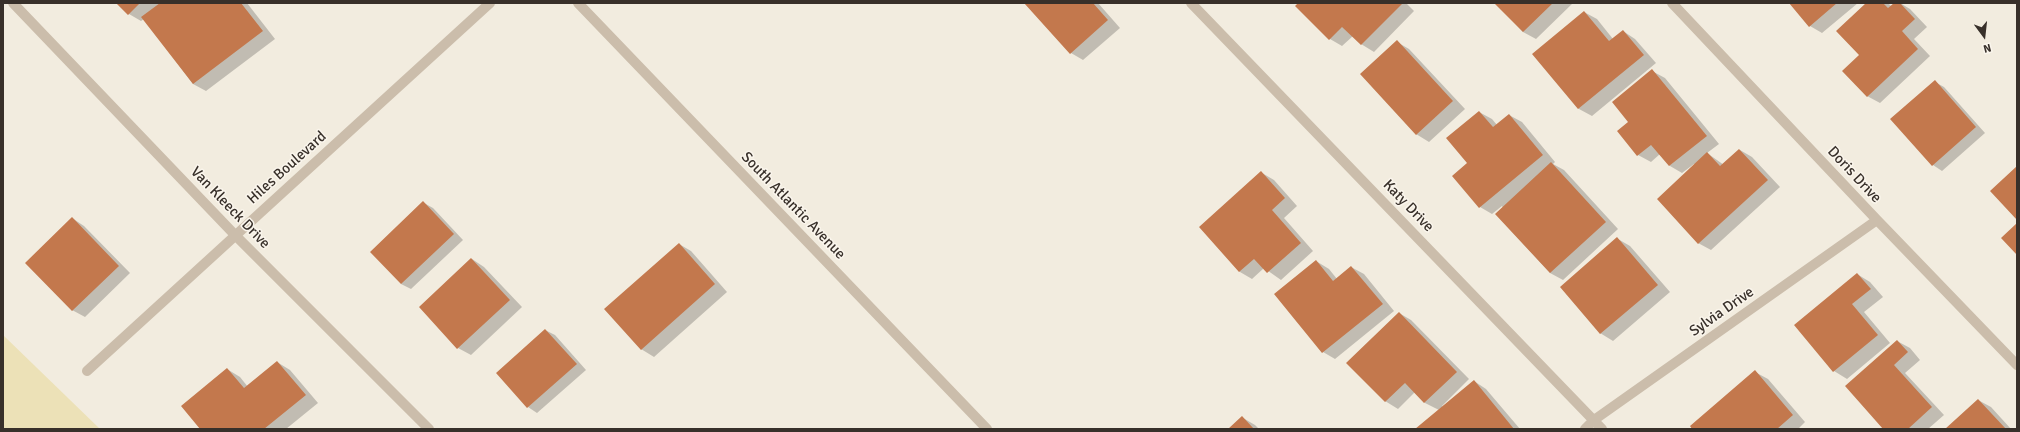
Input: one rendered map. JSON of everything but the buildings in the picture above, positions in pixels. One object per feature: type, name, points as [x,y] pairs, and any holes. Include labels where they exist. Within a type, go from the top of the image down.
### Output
[{"type":"street","name":"Van Kleeck Drive","points":[[13,3],[235,235],[429,429]]},
{"type":"street","name":"Hiles Boulevard","points":[[88,371],[490,3]]},
{"type":"street","name":"South Atlantic Avenue","points":[[578,3],[987,429]]},
{"type":"street","name":"Katy Drive","points":[[1191,3],[1602,429]]},
{"type":"street","name":"Doris Drive","points":[[1672,3],[1876,220],[2017,365]]},
{"type":"street","name":"Sylvia Drive","points":[[1585,429],[1594,420],[1876,220]]},
{"type":"sand","points":[[3,335],[100,429],[3,429]]}]
